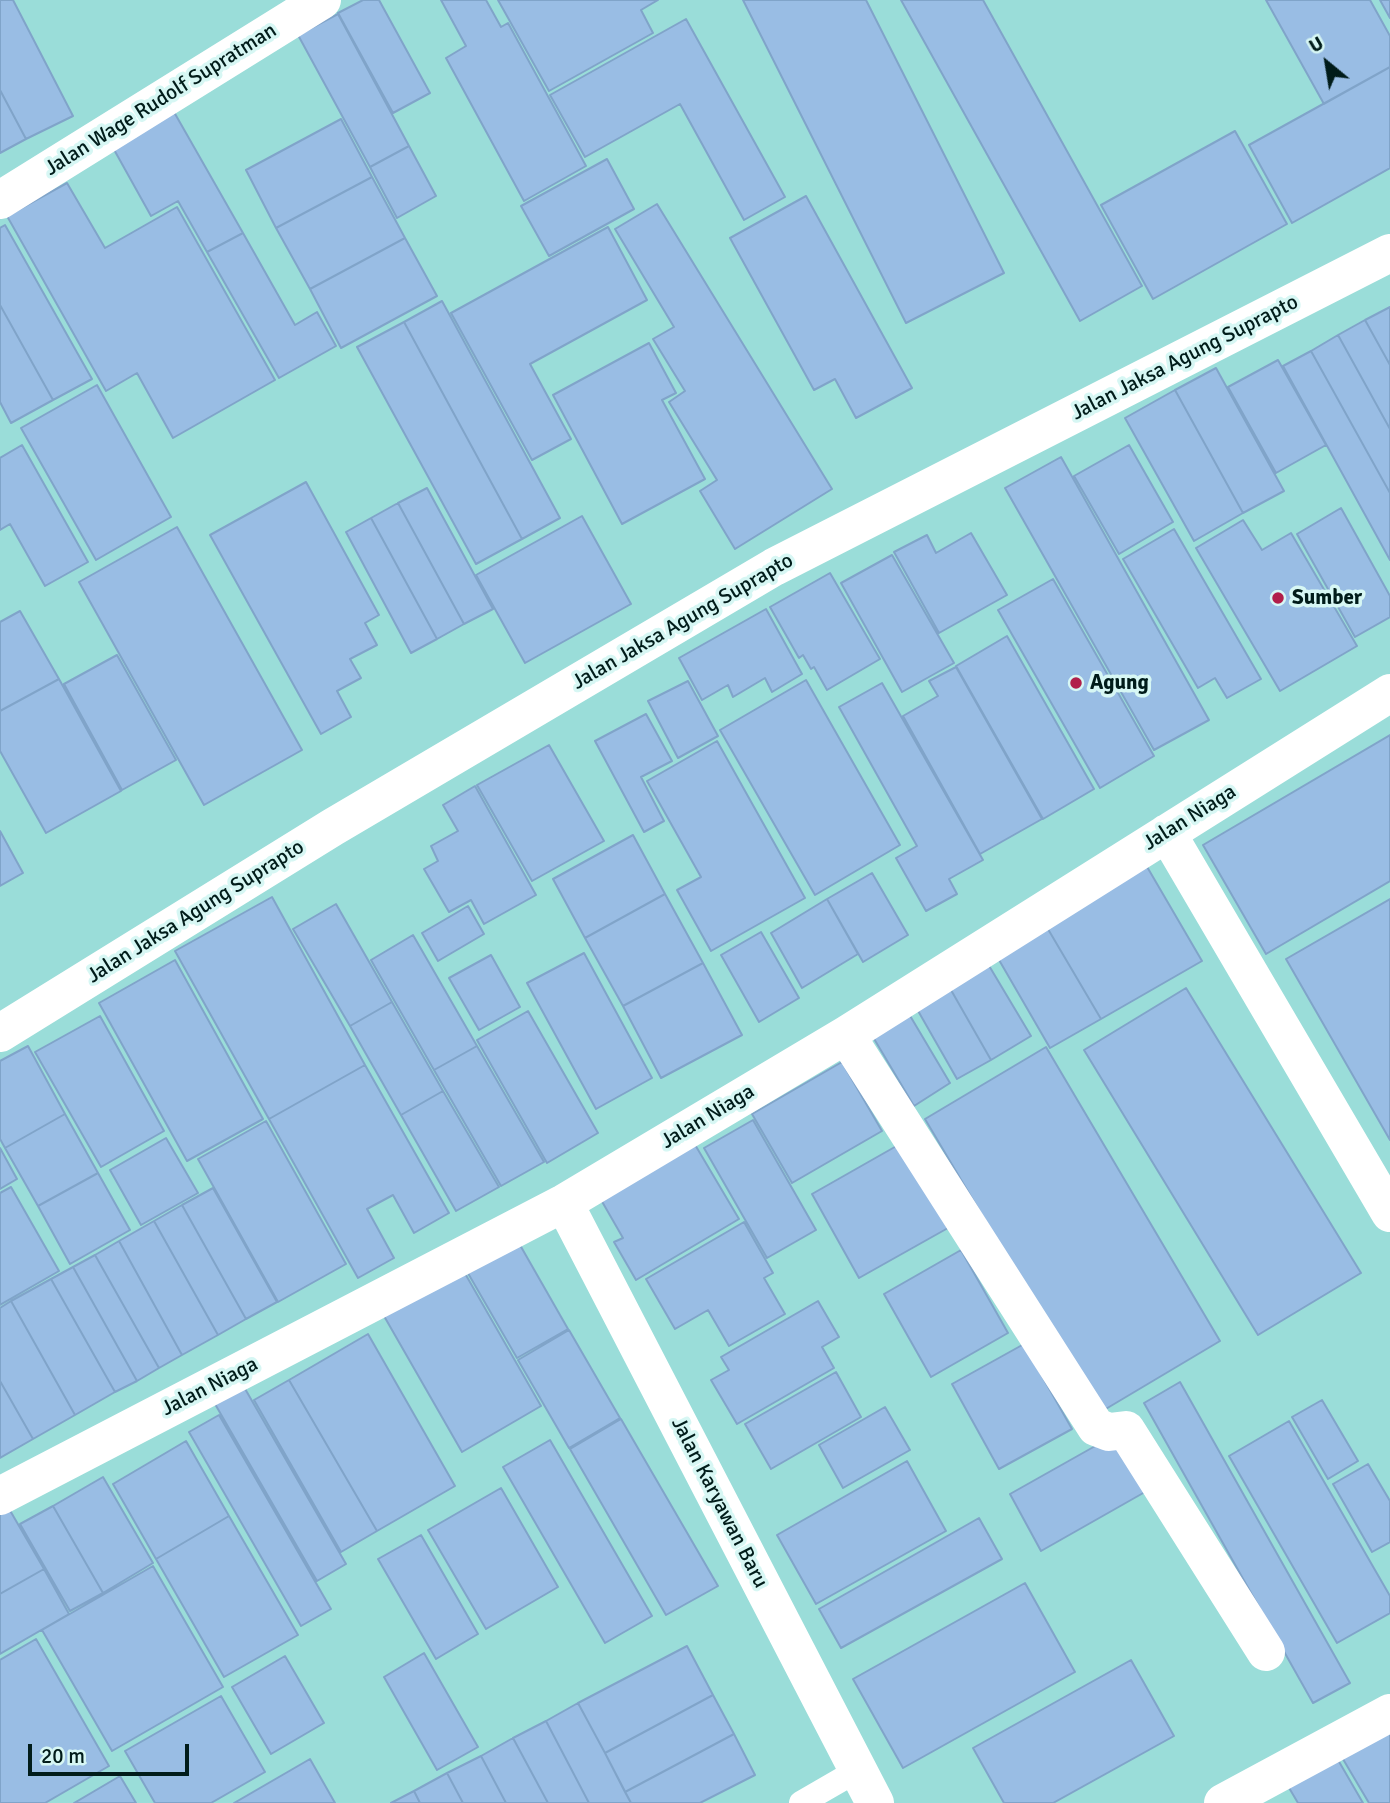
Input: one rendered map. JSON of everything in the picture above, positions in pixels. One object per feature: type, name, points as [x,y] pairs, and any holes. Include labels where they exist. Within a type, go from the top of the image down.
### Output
[{"type":"street","name":"Jalan Wage Rudolf Supratman","points":[[0,200],[322,0]]},
{"type":"street","name":"Jalan Jaksa Agung Suprapto","points":[[0,1033],[333,827],[774,567],[1390,253]]},
{"type":"street","name":"Jalan Niaga","points":[[0,1496],[564,1203],[846,1034],[1390,693]]},
{"type":"street","points":[[1167,833],[1390,1213]]},
{"type":"street","points":[[846,1034],[1096,1427],[1109,1432],[1126,1430],[1266,1652]]},
{"type":"street","name":"Jalan Karyawan Baru","points":[[564,1203],[867,1787]]},
{"type":"street","points":[[1223,1803],[1390,1713]]},
{"type":"lane","points":[[801,1803],[867,1787]]},
{"type":"building","points":[[0,0],[13,0],[73,116],[26,139],[0,90]]},
{"type":"building","points":[[363,0],[379,0],[430,93],[393,113],[338,13]]},
{"type":"building","points":[[441,0],[486,0],[501,27],[508,23],[586,166],[524,201],[446,58],[466,46]]},
{"type":"building","points":[[498,0],[658,0],[641,10],[653,33],[549,91]]},
{"type":"building","points":[[743,0],[866,0],[1004,273],[906,323]]},
{"type":"building","points":[[901,0],[983,0],[1142,286],[1080,321]]},
{"type":"building","points":[[1266,0],[1370,0],[1390,36],[1390,67],[1324,104]]},
{"type":"building","points":[[1380,0],[1390,0],[1390,18]]},
{"type":"building","points":[[338,14],[409,146],[370,167],[298,35]]},
{"type":"building","points":[[686,19],[785,197],[744,220],[680,104],[585,157],[550,95]]},
{"type":"building","points":[[1390,67],[1390,168],[1292,223],[1249,145]]},
{"type":"building","points":[[0,90],[26,139],[0,153]]},
{"type":"building","points":[[174,112],[243,233],[207,252],[178,201],[151,216],[112,146]]},
{"type":"building","points":[[341,119],[372,177],[276,228],[246,170]]},
{"type":"building","points":[[1235,131],[1287,224],[1153,299],[1101,205]]},
{"type":"building","points":[[409,146],[436,196],[397,218],[370,167]]},
{"type":"building","points":[[607,159],[634,209],[549,256],[521,206]]},
{"type":"building","points":[[372,177],[405,238],[310,289],[276,228]]},
{"type":"building","points":[[67,183],[105,248],[177,207],[275,380],[173,438],[137,373],[106,391],[7,216]]},
{"type":"building","points":[[806,196],[912,388],[856,418],[835,379],[814,390],[730,238]]},
{"type":"building","points":[[657,204],[832,489],[735,549],[700,491],[717,480],[669,402],[685,391],[653,339],[674,327],[615,229]]},
{"type":"building","points":[[5,225],[92,379],[53,400],[0,305],[0,228]]},
{"type":"building","points":[[608,227],[647,300],[530,364],[571,439],[532,460],[451,313]]},
{"type":"building","points":[[243,233],[295,325],[317,312],[336,346],[279,378],[207,252]]},
{"type":"building","points":[[405,238],[437,296],[341,348],[310,289]]},
{"type":"building","points":[[442,301],[560,518],[522,539],[404,322]]},
{"type":"building","points":[[0,305],[53,400],[11,423],[0,402]]},
{"type":"building","points":[[1390,307],[1390,365],[1365,320]]},
{"type":"building","points":[[1365,320],[1390,365],[1390,429],[1338,335]]},
{"type":"building","points":[[404,322],[522,539],[476,564],[357,347]]},
{"type":"building","points":[[1338,335],[1390,429],[1390,493],[1311,351]]},
{"type":"building","points":[[649,343],[676,393],[662,400],[705,479],[622,524],[553,395]]},
{"type":"building","points":[[1311,351],[1390,493],[1390,560],[1283,366]]},
{"type":"building","points":[[1278,360],[1326,445],[1276,473],[1228,387]]},
{"type":"building","points":[[1216,368],[1284,491],[1243,513],[1175,390]]},
{"type":"building","points":[[97,385],[171,517],[96,560],[21,428]]},
{"type":"building","points":[[1175,390],[1243,513],[1194,541],[1125,418]]},
{"type":"building","points":[[22,445],[88,562],[45,586],[10,524],[0,530],[0,458]]},
{"type":"building","points":[[1129,445],[1173,522],[1119,554],[1074,476]]},
{"type":"building","points":[[1061,457],[1209,720],[1154,750],[1005,488]]},
{"type":"building","points":[[306,482],[379,615],[365,623],[377,645],[350,659],[361,678],[337,691],[351,717],[321,734],[210,535]]},
{"type":"building","points":[[427,488],[493,609],[464,624],[398,503]]},
{"type":"building","points":[[398,503],[464,624],[437,639],[371,518]]},
{"type":"building","points":[[1341,508],[1390,596],[1390,617],[1355,637],[1297,534]]},
{"type":"building","points":[[582,516],[631,604],[525,663],[476,575]]},
{"type":"building","points":[[371,518],[437,639],[411,653],[346,532]]},
{"type":"building","name":"Sumber","points":[[1243,520],[1262,550],[1291,533],[1357,646],[1280,691],[1196,548]]},
{"type":"building","points":[[177,527],[302,750],[204,805],[79,582]]},
{"type":"building","points":[[1174,529],[1261,679],[1227,698],[1215,678],[1198,688],[1123,559]]},
{"type":"building","points":[[971,533],[1007,595],[939,633],[894,552],[927,535],[936,553]]},
{"type":"building","points":[[892,555],[954,663],[902,692],[841,583]]},
{"type":"building","points":[[830,573],[880,659],[827,690],[814,667],[811,669],[803,655],[799,658],[770,607]]},
{"type":"building","name":"Agung","points":[[1053,579],[1154,756],[1100,788],[998,610]]},
{"type":"building","points":[[766,609],[802,674],[772,692],[765,678],[733,697],[728,685],[702,700],[679,658]]},
{"type":"building","points":[[20,611],[59,679],[0,711],[0,622]]},
{"type":"building","points":[[1007,636],[1094,789],[1043,819],[956,666]]},
{"type":"building","points":[[117,655],[176,760],[122,790],[64,684]]},
{"type":"building","points":[[956,667],[1042,819],[980,854],[903,716],[938,696],[929,681]]},
{"type":"building","points":[[59,679],[121,791],[46,833],[0,751],[0,711]]},
{"type":"building","points":[[806,680],[900,845],[815,895],[720,730]]},
{"type":"building","points":[[688,681],[718,736],[678,758],[648,701]]},
{"type":"building","points":[[882,683],[983,860],[949,879],[957,894],[926,911],[896,858],[917,846],[839,707]]},
{"type":"building","points":[[646,714],[672,761],[641,777],[664,821],[644,832],[595,741]]},
{"type":"building","points":[[1390,735],[1390,881],[1266,954],[1203,845]]},
{"type":"building","points":[[717,741],[805,898],[711,951],[677,890],[701,877],[647,781]]},
{"type":"building","points":[[549,745],[604,841],[532,881],[477,785]]},
{"type":"building","points":[[475,786],[536,895],[484,924],[471,900],[449,912],[424,869],[438,861],[431,846],[458,831],[443,805]]},
{"type":"building","points":[[0,831],[23,873],[0,886]]},
{"type":"building","points":[[633,835],[665,894],[585,938],[553,879]]},
{"type":"building","points":[[1146,865],[1202,961],[1101,1019],[1045,924]]},
{"type":"building","points":[[872,873],[908,935],[863,962],[827,899]]},
{"type":"building","points":[[665,894],[703,963],[623,1006],[585,938]]},
{"type":"building","points":[[272,897],[365,1065],[269,1119],[175,951]]},
{"type":"building","points":[[827,899],[858,954],[802,988],[771,933]]},
{"type":"building","points":[[1390,899],[1390,1140],[1286,959]]},
{"type":"building","points":[[336,904],[392,1002],[350,1026],[293,929]]},
{"type":"building","points":[[468,906],[484,934],[438,961],[422,933]]},
{"type":"building","points":[[1045,924],[1101,1019],[1050,1048],[995,953]]},
{"type":"building","points":[[761,932],[799,998],[759,1022],[721,955]]},
{"type":"building","points":[[413,935],[477,1046],[434,1070],[371,960]]},
{"type":"building","points":[[584,953],[652,1078],[596,1109],[527,983]]},
{"type":"building","points":[[491,955],[520,1007],[479,1030],[449,978]]},
{"type":"building","points":[[985,959],[1031,1036],[991,1060],[947,983]]},
{"type":"building","points":[[175,960],[263,1119],[187,1161],[99,1003]]},
{"type":"building","points":[[703,963],[742,1035],[661,1078],[623,1006]]},
{"type":"building","points":[[947,983],[991,1060],[957,1079],[913,1002]]},
{"type":"building","points":[[1186,988],[1361,1273],[1258,1335],[1084,1050]]},
{"type":"building","points":[[392,1002],[443,1091],[401,1115],[350,1026]]},
{"type":"building","points":[[528,1011],[598,1133],[547,1163],[477,1040]]},
{"type":"building","points":[[909,1014],[950,1083],[914,1106],[873,1037]]},
{"type":"building","points":[[100,1016],[164,1131],[101,1167],[35,1052]]},
{"type":"building","points":[[28,1046],[65,1114],[5,1148],[0,1139],[0,1061]]},
{"type":"building","points":[[477,1046],[544,1162],[501,1186],[434,1070]]},
{"type":"building","points":[[1046,1047],[1220,1341],[1099,1413],[925,1119]]},
{"type":"building","points":[[842,1062],[882,1131],[792,1183],[752,1114]]},
{"type":"building","points":[[365,1065],[449,1213],[414,1233],[393,1195],[367,1209],[394,1258],[358,1278],[269,1119]]},
{"type":"building","points":[[443,1091],[499,1187],[456,1211],[401,1115]]},
{"type":"building","points":[[65,1114],[98,1173],[38,1206],[5,1148]]},
{"type":"building","points":[[753,1120],[816,1230],[767,1258],[704,1148]]},
{"type":"building","points":[[266,1121],[346,1264],[278,1302],[198,1159]]},
{"type":"building","points":[[166,1138],[198,1193],[141,1225],[110,1170]]},
{"type":"building","points":[[694,1143],[739,1219],[636,1280],[614,1242],[623,1238],[600,1198]]},
{"type":"building","points":[[900,1144],[948,1228],[859,1278],[812,1194]]},
{"type":"building","points":[[0,1148],[17,1179],[0,1189]]},
{"type":"building","points":[[98,1173],[130,1230],[70,1264],[38,1206]]},
{"type":"building","points":[[11,1187],[59,1271],[0,1305],[0,1193]]},
{"type":"building","points":[[213,1188],[277,1302],[246,1319],[182,1205]]},
{"type":"building","points":[[182,1205],[246,1319],[218,1335],[154,1221]]},
{"type":"building","points":[[154,1221],[218,1335],[182,1355],[119,1241]]},
{"type":"building","points":[[744,1222],[773,1273],[764,1278],[785,1314],[729,1346],[708,1310],[675,1329],[646,1279]]},
{"type":"building","points":[[516,1238],[568,1329],[517,1358],[465,1268]]},
{"type":"building","points":[[119,1241],[182,1355],[159,1368],[95,1255]]},
{"type":"building","points":[[961,1250],[1008,1333],[931,1377],[884,1294]]},
{"type":"building","points":[[95,1255],[159,1368],[137,1381],[73,1267]]},
{"type":"building","points":[[73,1267],[137,1381],[115,1392],[51,1279]]},
{"type":"building","points":[[463,1270],[541,1406],[462,1452],[384,1316]]},
{"type":"building","points":[[51,1279],[115,1392],[75,1415],[11,1301]]},
{"type":"building","points":[[11,1301],[75,1415],[33,1439],[0,1381],[0,1308]]},
{"type":"building","points":[[818,1301],[839,1337],[822,1347],[834,1368],[737,1424],[711,1380],[729,1370],[721,1357]]},
{"type":"building","points":[[569,1330],[620,1418],[569,1448],[518,1360]]},
{"type":"building","points":[[368,1334],[455,1486],[377,1531],[289,1380]]},
{"type":"building","points":[[1024,1344],[1072,1429],[999,1469],[952,1384]]},
{"type":"building","points":[[836,1372],[861,1417],[771,1469],[745,1424]]},
{"type":"building","points":[[289,1380],[377,1531],[341,1552],[254,1400]]},
{"type":"building","points":[[0,1381],[33,1439],[0,1458]]},
{"type":"building","points":[[1180,1382],[1350,1683],[1313,1703],[1144,1403]]},
{"type":"building","points":[[244,1387],[346,1564],[317,1581],[215,1404]]},
{"type":"building","points":[[1322,1400],[1358,1461],[1328,1479],[1292,1417]]},
{"type":"building","points":[[885,1407],[910,1450],[843,1488],[819,1445]]},
{"type":"building","points":[[219,1415],[331,1609],[301,1626],[189,1432]]},
{"type":"building","points":[[621,1419],[718,1586],[666,1615],[570,1449]]},
{"type":"building","points":[[1289,1421],[1390,1596],[1390,1613],[1337,1643],[1229,1456]]},
{"type":"building","points":[[1113,1436],[1145,1492],[1041,1551],[1010,1494]]},
{"type":"building","points":[[550,1440],[652,1616],[605,1643],[503,1467]]},
{"type":"building","points":[[186,1441],[229,1516],[156,1559],[113,1484]]},
{"type":"building","points":[[907,1461],[946,1531],[816,1604],[777,1535]]},
{"type":"building","points":[[1368,1464],[1390,1501],[1390,1542],[1372,1552],[1333,1484]]},
{"type":"building","points":[[103,1477],[153,1563],[103,1593],[53,1506]]},
{"type":"building","points":[[501,1488],[558,1587],[486,1629],[428,1530]]},
{"type":"building","points":[[53,1506],[103,1593],[70,1611],[20,1524]]},
{"type":"building","points":[[8,1507],[44,1569],[0,1594],[0,1512]]},
{"type":"building","points":[[229,1516],[298,1635],[224,1677],[156,1559]]},
{"type":"building","points":[[979,1518],[1002,1559],[841,1648],[819,1609]]},
{"type":"building","points":[[421,1535],[478,1634],[436,1659],[378,1559]]},
{"type":"building","points":[[153,1566],[223,1687],[112,1751],[42,1630]]},
{"type":"building","points":[[44,1569],[69,1614],[0,1654],[0,1594]]},
{"type":"building","points":[[1025,1583],[1075,1672],[903,1768],[853,1679]]},
{"type":"building","points":[[36,1639],[109,1766],[45,1803],[0,1803],[0,1660]]},
{"type":"building","points":[[687,1646],[713,1695],[605,1753],[578,1703]]},
{"type":"building","points":[[424,1653],[478,1747],[437,1770],[384,1677]]},
{"type":"building","points":[[285,1656],[324,1723],[271,1754],[232,1687]]},
{"type":"building","points":[[1131,1660],[1174,1736],[1053,1803],[1004,1803],[973,1748]]},
{"type":"building","points":[[713,1695],[734,1734],[625,1792],[605,1753]]},
{"type":"building","points":[[221,1696],[265,1772],[211,1803],[155,1803],[125,1751]]},
{"type":"building","points":[[578,1703],[631,1803],[589,1803],[546,1721]]},
{"type":"building","points":[[546,1721],[589,1803],[548,1803],[513,1738]]},
{"type":"building","points":[[1390,1729],[1390,1803],[1369,1803],[1340,1754]]},
{"type":"building","points":[[734,1734],[755,1775],[700,1803],[631,1803],[625,1792]]},
{"type":"building","points":[[513,1738],[548,1803],[506,1803],[481,1756]]},
{"type":"building","points":[[1334,1753],[1363,1803],[1298,1803],[1285,1781]]},
{"type":"building","points":[[481,1756],[506,1803],[463,1803],[447,1773]]},
{"type":"building","points":[[310,1759],[335,1803],[234,1803]]},
{"type":"building","points":[[447,1773],[463,1803],[420,1803],[414,1791]]},
{"type":"building","points":[[120,1776],[136,1803],[74,1803]]},
{"type":"building","points":[[414,1791],[420,1803],[391,1803]]},
{"type":"place","name":"Sumber","points":[[1278,598]]},
{"type":"place","name":"Agung","points":[[1076,683]]}]
